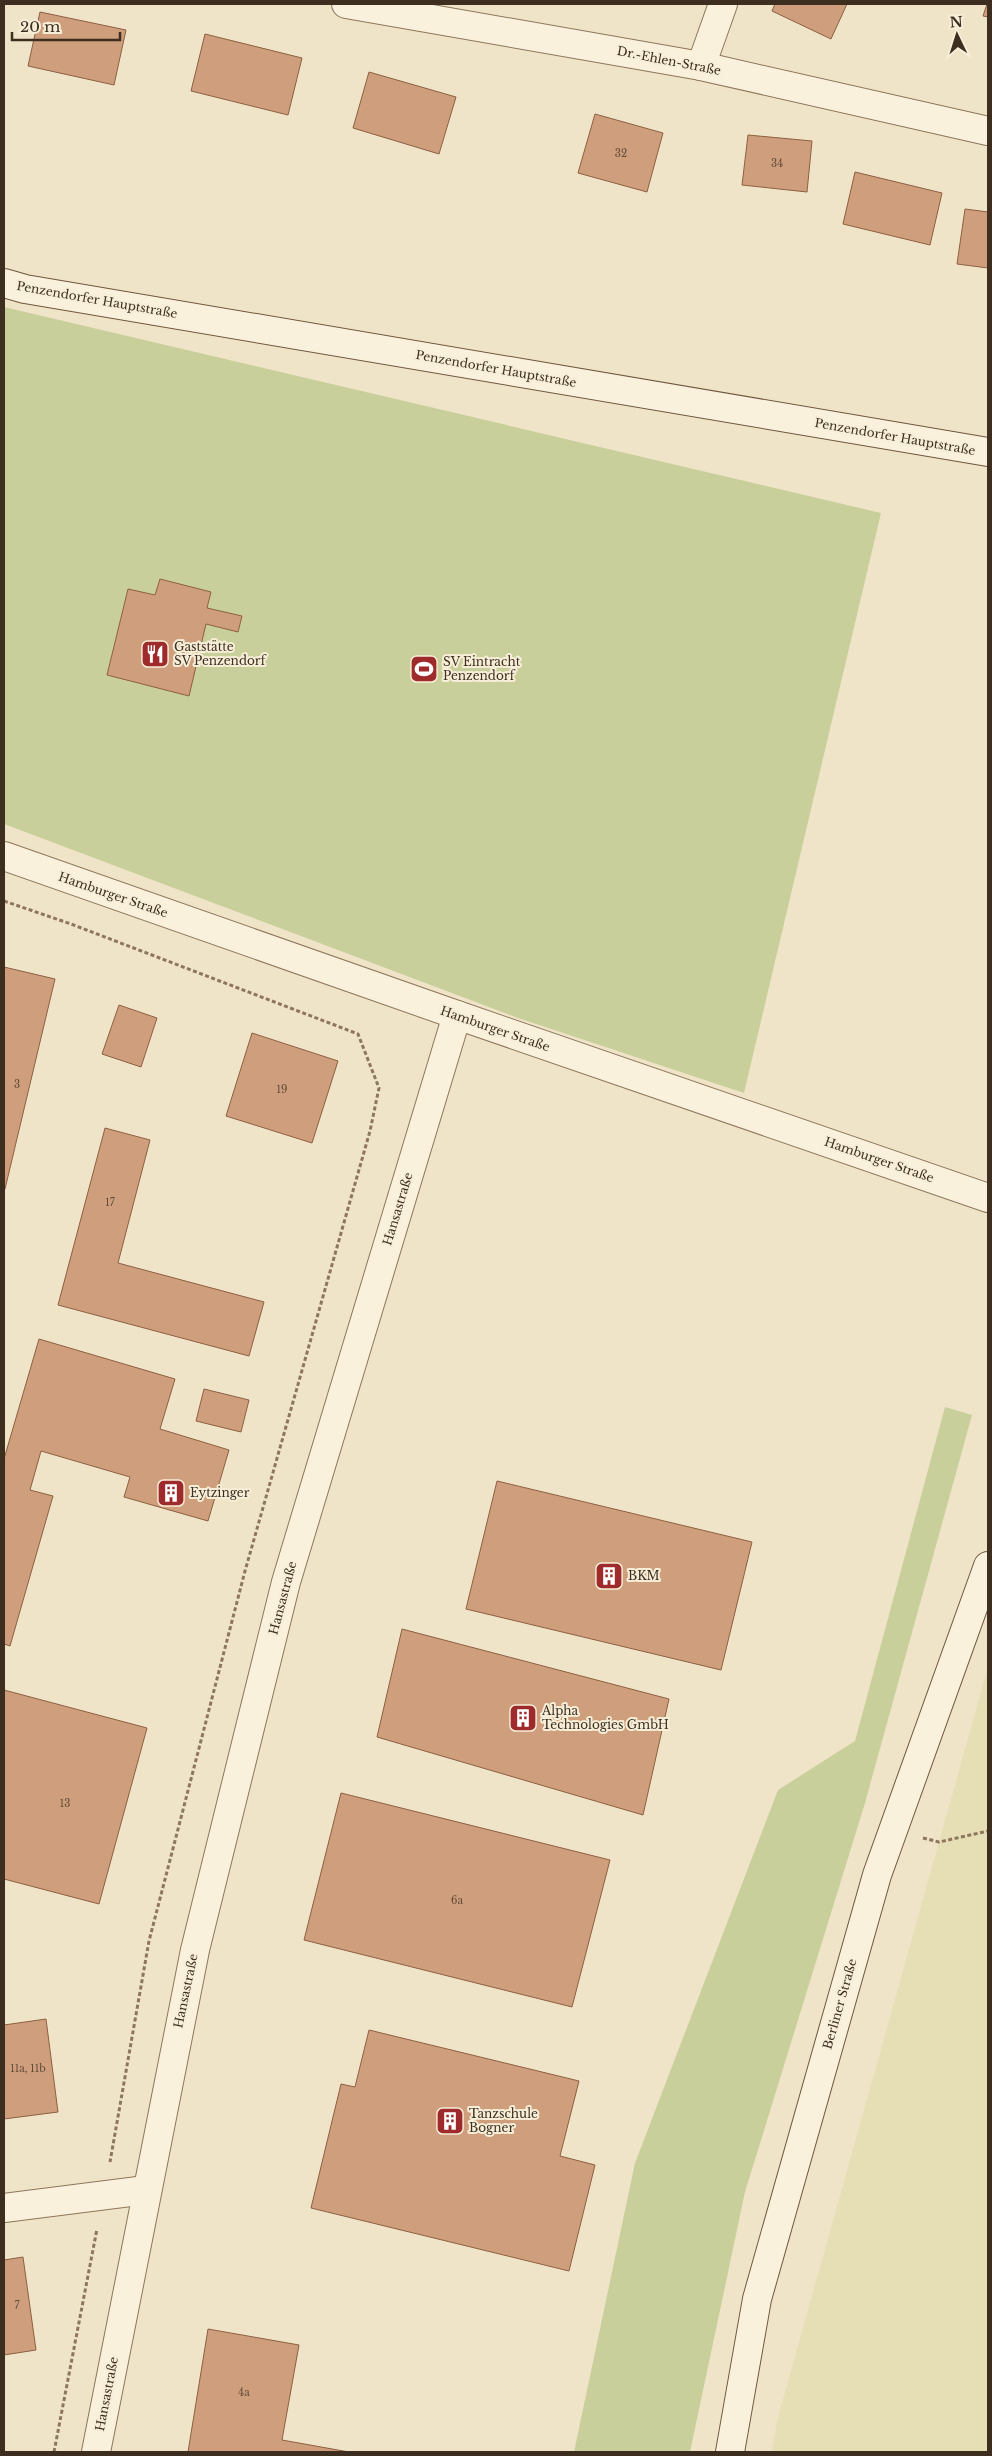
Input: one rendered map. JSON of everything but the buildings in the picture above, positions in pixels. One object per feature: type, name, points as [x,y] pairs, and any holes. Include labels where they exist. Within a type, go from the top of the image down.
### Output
[{"type":"street","name":"Dr.-Ehlen-Straße","points":[[346,4],[701,66],[988,131]]},
{"type":"street","points":[[701,66],[723,4]]},
{"type":"street","name":"Penzendorfer Hauptstraße","points":[[4,282],[25,289],[988,452]]},
{"type":"street","name":"Hamburger Straße","points":[[4,856],[457,1016],[988,1198]]},
{"type":"street","name":"Hansastraße","points":[[96,2452],[194,1950],[286,1582],[457,1016]]},
{"type":"street","name":"Berliner Straße","points":[[730,2452],[757,2299],[877,1875],[988,1566]]},
{"type":"street","points":[[4,2208],[146,2190]]},
{"type":"path","points":[[4,901],[89,931],[358,1034],[379,1088],[367,1141],[245,1572],[148,1941],[104,2195],[54,2452]]},
{"type":"path","points":[[894,1829],[939,1842],[988,1831]]},
{"type":"shaded area","points":[[988,1667],[988,2452],[772,2452],[777,2421]]},
{"type":"green space","name":"SV Eintracht Penzendorf","points":[[4,307],[881,513],[744,1093],[518,1018],[4,824]]},
{"type":"green space","points":[[945,1407],[972,1415],[865,1803],[745,2192],[690,2452],[574,2452],[635,2163],[778,1790],[855,1741]]},
{"type":"place","name":"Gaststätte SV Penzendorf","points":[[155,654]]},
{"type":"place","name":"SV Eintracht Penzendorf","points":[[424,669]]},
{"type":"place","name":"Eytzinger","points":[[171,1493]]},
{"type":"place","name":"BKM","points":[[609,1576]]},
{"type":"place","name":"Alpha Technologies GmbH","points":[[523,1718]]},
{"type":"place","name":"Tanzschule Bogner","points":[[450,2121]]}]
